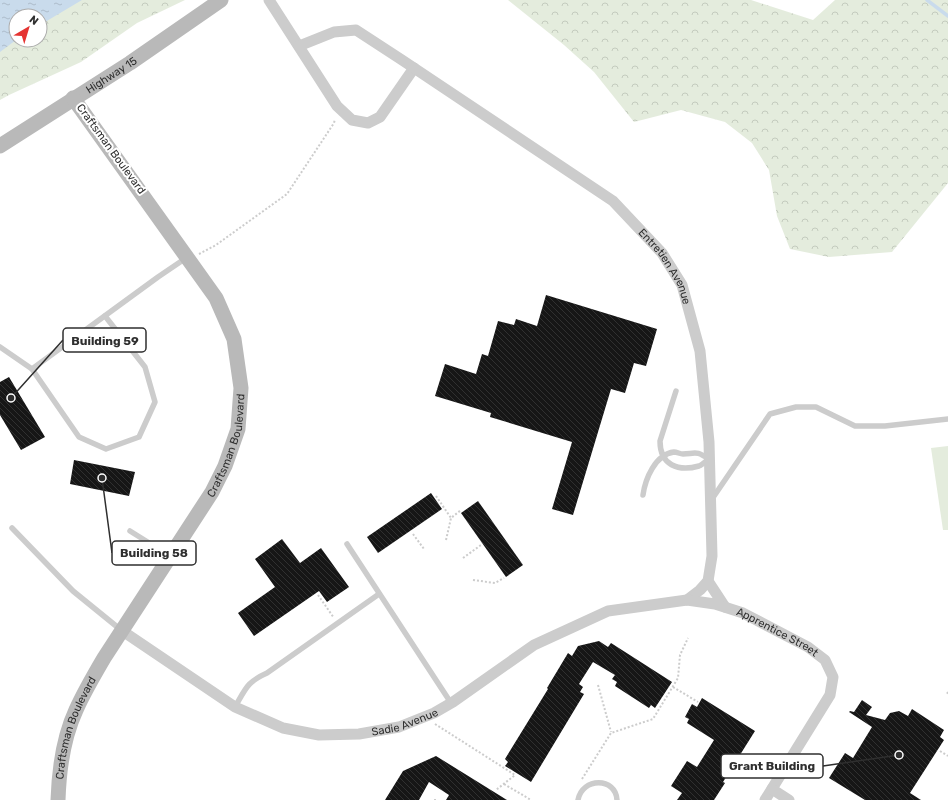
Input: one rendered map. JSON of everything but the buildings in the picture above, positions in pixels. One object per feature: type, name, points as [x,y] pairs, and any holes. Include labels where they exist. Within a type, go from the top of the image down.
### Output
[{"type":"street","name":"Highway 15","points":[[0,146],[130,63],[221,0]]},
{"type":"street","points":[[269,0],[337,106],[352,120],[368,123],[380,117],[414,68]]},
{"type":"street","name":"Entretien Avenue","points":[[299,46],[334,32],[356,30],[613,201],[662,253],[682,285],[700,351],[711,501],[712,556],[708,581]]},
{"type":"street","name":"Craftsman Boulevard","points":[[58,800],[58,775],[66,739],[75,711],[88,685],[121,630],[212,492],[225,466],[238,429],[241,388],[234,339],[216,298],[193,255],[73,98]]},
{"type":"street","points":[[687,600],[700,590],[708,581],[725,608]]},
{"type":"street","name":"Sadie Avenue","points":[[121,630],[235,706],[284,728],[319,735],[365,733],[399,727],[423,717],[450,703],[534,645],[608,611],[687,600]]},
{"type":"street","name":"Apprentice Street","points":[[687,600],[715,604],[743,613],[808,648],[825,660],[833,677],[830,695],[765,800]]},
{"type":"street","points":[[772,790],[789,800]]},
{"type":"lane","points":[[32,369],[158,277],[193,255]]},
{"type":"lane","points":[[0,347],[32,369],[79,436],[106,449],[139,437],[154,402],[145,367],[105,316]]},
{"type":"lane","points":[[643,495],[648,475],[663,457],[674,452],[681,454],[698,452],[709,459],[700,466],[682,468],[670,465],[663,457],[660,449],[660,442],[676,391]]},
{"type":"lane","points":[[711,501],[770,414],[796,407],[816,407],[855,426],[885,426],[948,419]]},
{"type":"lane","points":[[12,528],[73,591],[121,630]]},
{"type":"lane","points":[[130,531],[170,556]]},
{"type":"lane","points":[[347,544],[450,703]]},
{"type":"lane","points":[[235,706],[248,684],[255,678],[267,673],[379,594]]},
{"type":"lane","points":[[578,800],[579,795],[584,788],[591,783],[599,782],[607,784],[613,790],[617,800]]},
{"type":"path","points":[[193,255],[216,245],[287,194],[334,123],[337,106]]},
{"type":"path","points":[[436,496],[451,518]]},
{"type":"path","points":[[446,540],[451,518],[461,510]]},
{"type":"path","points":[[413,534],[424,549]]},
{"type":"path","points":[[463,558],[481,545]]},
{"type":"path","points":[[473,580],[495,583],[504,578]]},
{"type":"path","points":[[318,596],[338,624]]},
{"type":"path","points":[[582,780],[611,733],[653,719],[665,696],[673,687],[678,678],[680,655],[688,638]]},
{"type":"path","points":[[598,685],[611,733]]},
{"type":"path","points":[[673,687],[698,702]]},
{"type":"path","points":[[423,717],[516,775],[496,790]]},
{"type":"path","points":[[940,751],[948,754]]},
{"type":"path","points":[[504,784],[531,800]]},
{"type":"green space","points":[[51,0],[185,0],[137,23],[81,62],[0,100],[0,34],[8,30],[8,48],[48,48],[48,8],[46,8]]},
{"type":"green space","points":[[508,0],[751,0],[813,20],[835,0],[948,0],[948,183],[892,252],[829,257],[790,249],[777,216],[769,170],[752,143],[725,122],[681,110],[634,122],[594,72],[564,45]]},
{"type":"green space","points":[[948,446],[948,530],[943,530],[931,448]]},
{"type":"water","points":[[0,0],[82,0],[48,20],[48,8],[8,8],[8,46],[0,52]]},
{"type":"waterway","points":[[927,0],[948,16]]},
{"type":"place","name":"Building 59","points":[[11,398]]},
{"type":"place","name":"Building 58","points":[[102,478]]},
{"type":"place","name":"Grant Building","points":[[899,755]]}]
